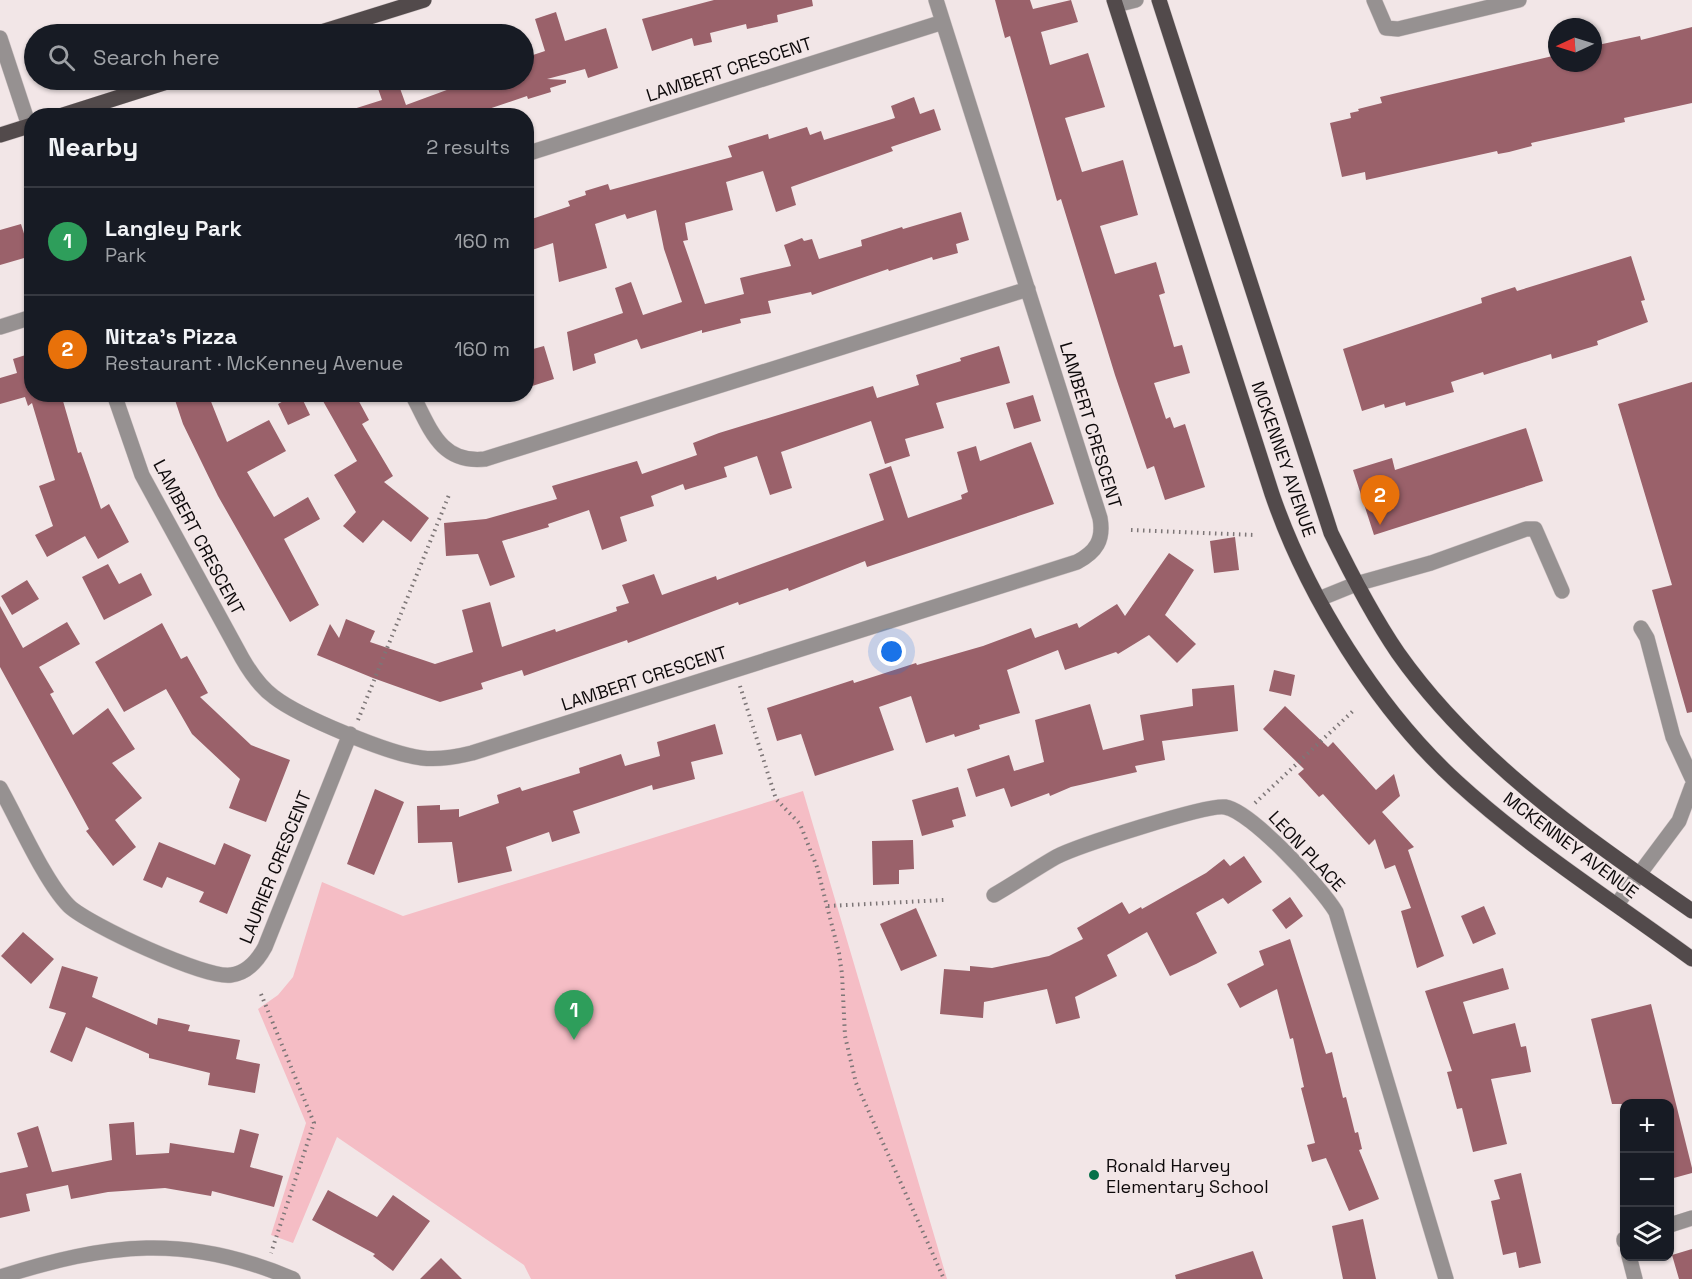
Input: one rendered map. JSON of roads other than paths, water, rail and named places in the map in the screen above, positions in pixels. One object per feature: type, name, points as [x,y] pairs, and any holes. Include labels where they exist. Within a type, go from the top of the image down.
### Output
[{"type":"main road","points":[[347,24],[424,0]]},
{"type":"main road","name":"MCKENNEY AVENUE","points":[[1158,0],[1331,533],[1356,584],[1404,661],[1452,720],[1482,752],[1552,811],[1692,911]]},
{"type":"main road","name":"MCKENNEY AVENUE","points":[[1115,2],[1272,494],[1283,525],[1319,599],[1359,664],[1395,714],[1456,782],[1535,846],[1692,959]]},
{"type":"main road","points":[[85,108],[142,90]]},
{"type":"main road","points":[[0,135],[24,130]]},
{"type":"street","name":"LAMBERT CRESCENT","points":[[117,402],[142,475],[249,669],[264,689],[286,705],[351,734],[411,756],[434,758],[458,756],[1077,562],[1093,552],[1101,534],[1100,518],[936,0]]},
{"type":"street","points":[[1115,2],[1136,0]]},
{"type":"street","points":[[1374,0],[1386,28],[1398,29],[1519,0]]},
{"type":"street","name":"LAMBERT CRESCENT","points":[[534,151],[943,22]]},
{"type":"street","points":[[0,38],[24,108]]},
{"type":"street","points":[[416,402],[443,448],[464,460],[485,459],[1028,289]]},
{"type":"street","points":[[0,327],[24,320]]},
{"type":"street","points":[[1319,599],[1356,584],[1431,562],[1526,529],[1535,529],[1562,591]]},
{"type":"street","points":[[1641,628],[1647,638],[1673,737],[1692,778]]},
{"type":"street","name":"LAURIER CRESCENT","points":[[0,788],[55,888],[79,915],[102,928],[203,971],[230,976],[252,965],[266,947],[351,734]]},
{"type":"street","points":[[1617,904],[1679,821],[1692,786]]},
{"type":"street","name":"LEON PLACE","points":[[994,895],[1058,856],[1202,808],[1228,807],[1243,814],[1324,893],[1336,912],[1446,1279]]},
{"type":"street","points":[[1674,1224],[1692,1218]]},
{"type":"street","points":[[0,1277],[84,1254],[142,1246],[190,1249],[266,1267],[294,1279]]},
{"type":"street","points":[[1630,1261],[1635,1279]]},
{"type":"place","name":"Nitza’s Pizza","points":[[1380,525]]},
{"type":"place","name":"Langley Park","points":[[574,1040]]},
{"type":"place","name":"Ronald Harvey Elementary School","points":[[1094,1175]]}]
